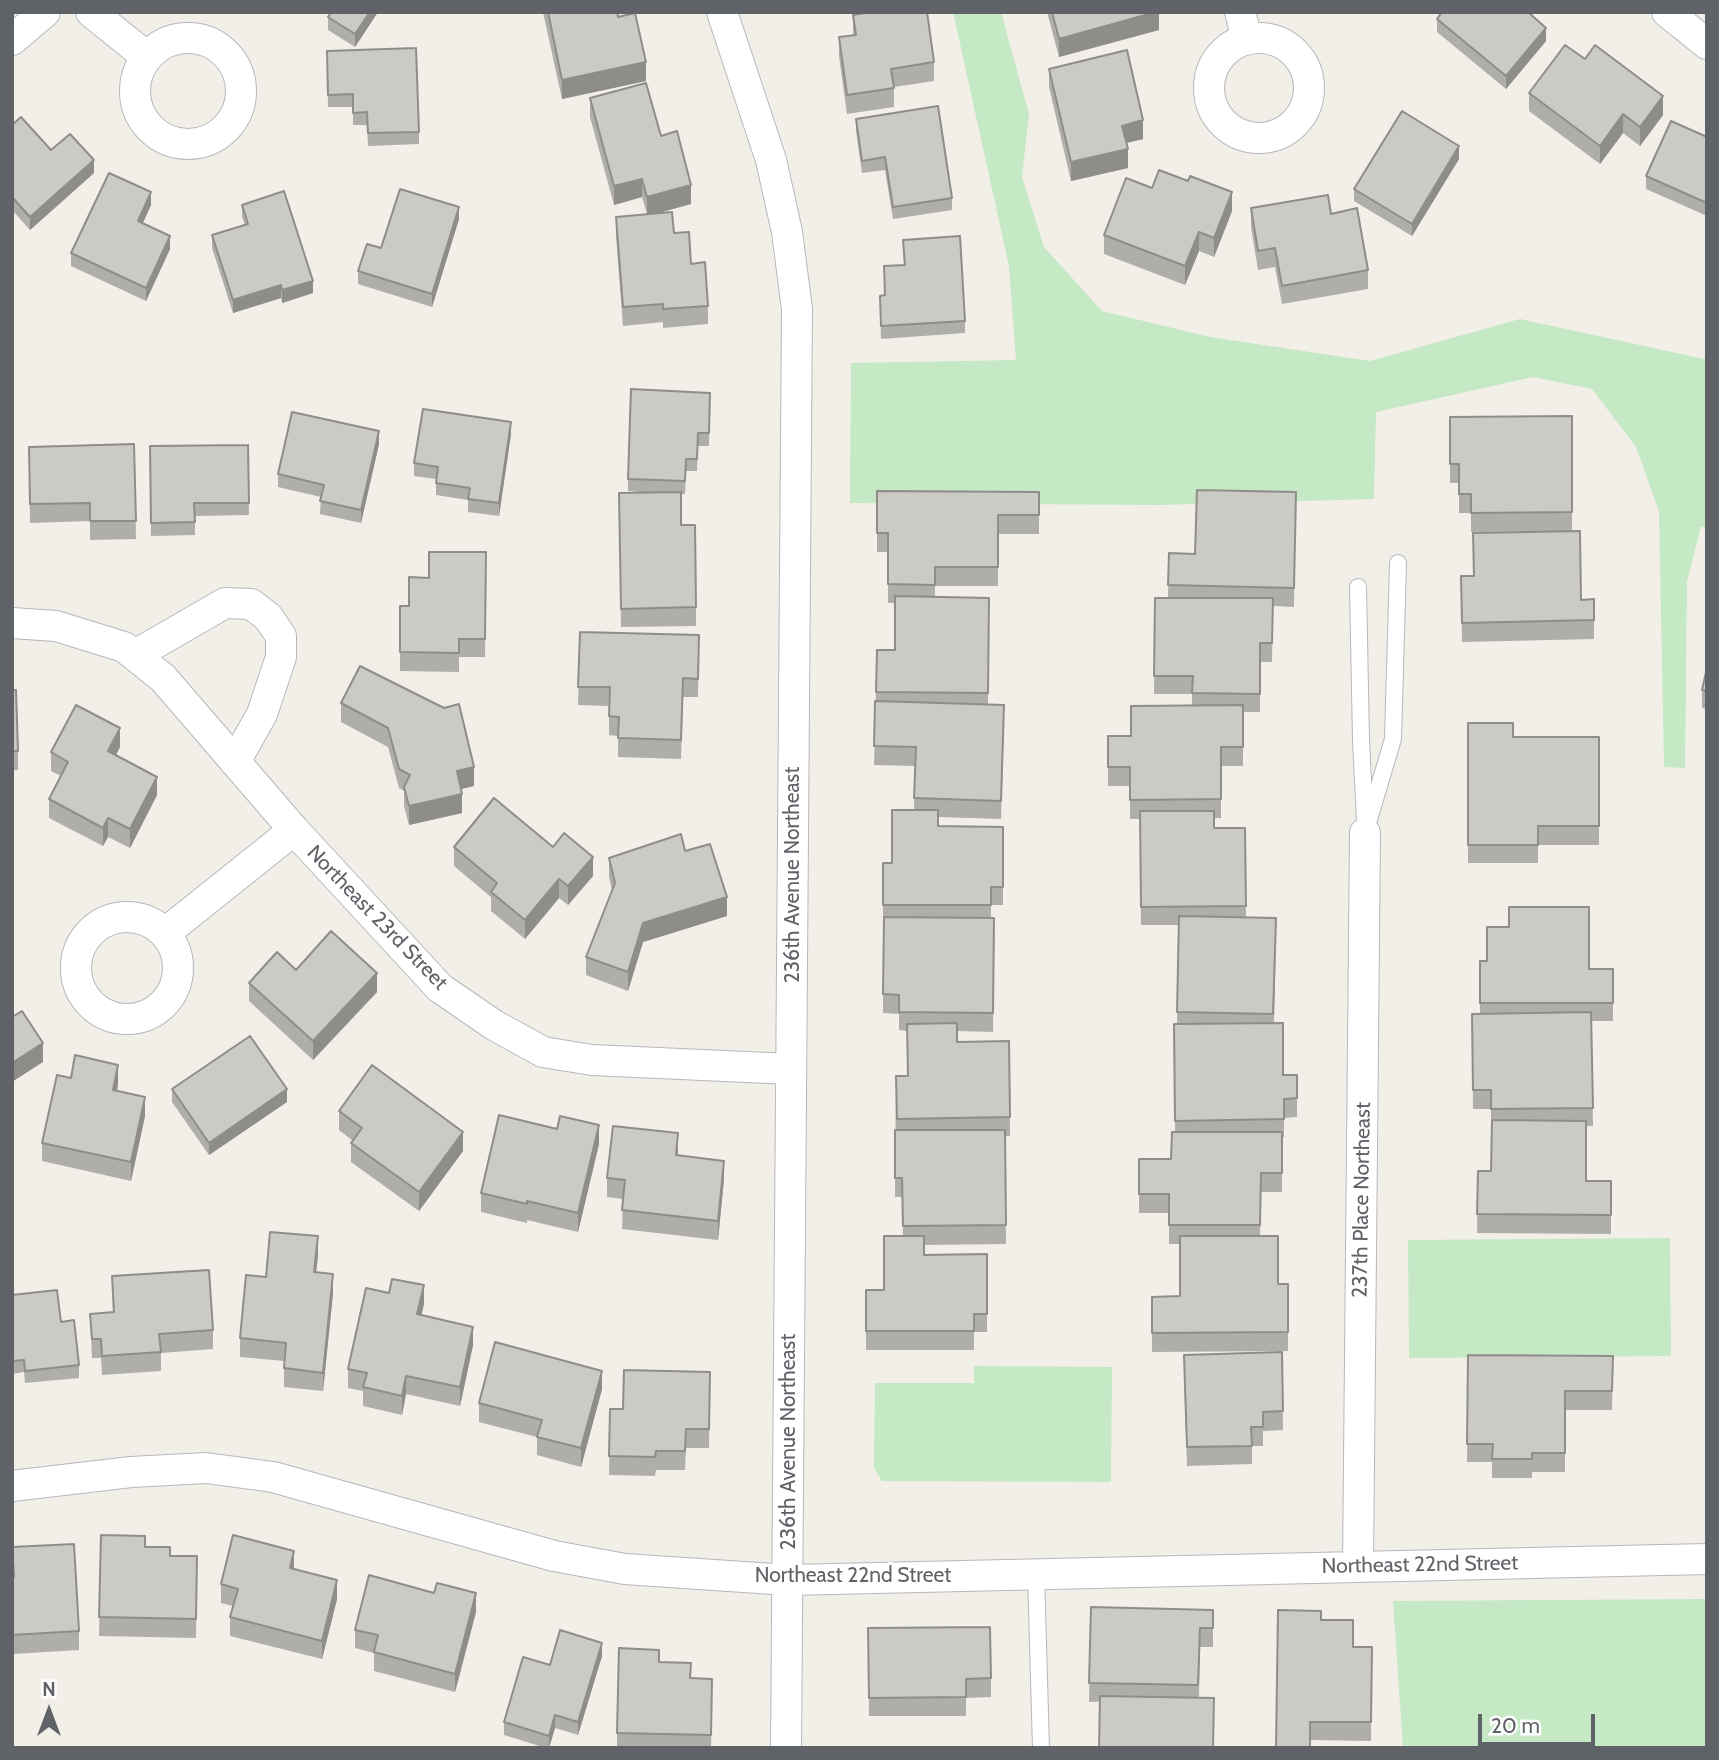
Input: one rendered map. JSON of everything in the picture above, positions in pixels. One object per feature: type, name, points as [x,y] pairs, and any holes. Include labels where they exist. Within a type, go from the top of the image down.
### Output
[{"type":"street","points":[[12,40],[45,12]]},
{"type":"street","points":[[91,12],[147,57]]},
{"type":"street","name":"236th Avenue Northeast","points":[[722,12],[771,160],[787,232],[797,309],[786,1748]]},
{"type":"street","points":[[1667,12],[1707,44]]},
{"type":"street","points":[[12,623],[56,626],[129,651],[225,603],[250,604],[268,617],[281,636],[281,657],[262,714],[235,762]]},
{"type":"street","name":"Northeast 23rd Street","points":[[129,651],[163,678],[294,830],[440,988],[494,1025],[543,1052],[593,1060],[791,1069]]},
{"type":"street","points":[[165,933],[294,830]]},
{"type":"street","name":"237th Place Northeast","points":[[1358,1567],[1365,834]]},
{"type":"street","name":"Northeast 22nd Street","points":[[12,1486],[131,1472],[206,1468],[273,1477],[554,1556],[625,1569],[788,1580],[1707,1559]]},
{"type":"lane","points":[[1365,834],[1393,739],[1398,563]]},
{"type":"lane","points":[[1358,587],[1360,740],[1365,834]]},
{"type":"lane","points":[[1037,1574],[1041,1748]]},
{"type":"green space","points":[[953,12],[1001,12],[1029,114],[1022,177],[1044,247],[1102,311],[1210,337],[1370,361],[1520,319],[1704,359],[1707,353],[1707,527],[1701,527],[1687,581],[1685,768],[1664,767],[1659,511],[1636,447],[1592,389],[1533,377],[1376,412],[1374,499],[1160,505],[850,503],[851,363],[1016,360],[1009,266]]},
{"type":"green space","points":[[1670,1238],[1671,1356],[1409,1358],[1408,1240]]},
{"type":"green space","points":[[974,1366],[1112,1367],[1111,1482],[882,1481],[874,1468],[875,1383],[974,1383]]},
{"type":"green space","points":[[1707,1599],[1707,1748],[1403,1748],[1393,1601]]},
{"type":"building","points":[[331,12],[370,12],[355,34],[328,17]]},
{"type":"building","points":[[548,12],[617,12],[618,17],[635,13],[646,62],[562,80]]},
{"type":"building","points":[[870,12],[927,12],[934,62],[891,69],[894,88],[847,95],[839,37],[856,35],[853,15]]},
{"type":"building","points":[[1052,12],[1156,12],[1059,39]]},
{"type":"building","points":[[1442,12],[1528,12],[1546,28],[1506,76],[1437,19]]},
{"type":"building","points":[[1565,45],[1585,59],[1595,45],[1663,96],[1640,127],[1623,114],[1600,146],[1529,93]]},
{"type":"building","points":[[416,48],[419,132],[368,133],[367,112],[353,113],[353,94],[328,95],[327,51]]},
{"type":"building","points":[[1127,50],[1143,120],[1122,126],[1128,149],[1071,162],[1049,69]]},
{"type":"building","points":[[646,83],[661,136],[677,131],[691,185],[647,197],[642,179],[614,186],[590,98]]},
{"type":"building","points":[[938,106],[952,198],[893,207],[885,157],[862,161],[856,119]]},
{"type":"building","points":[[1402,111],[1459,146],[1412,224],[1354,189]]},
{"type":"building","points":[[21,117],[51,150],[70,134],[94,160],[30,217],[12,197],[12,125]]},
{"type":"building","points":[[1671,121],[1707,137],[1707,203],[1646,176]]},
{"type":"building","points":[[1159,170],[1188,181],[1190,176],[1232,192],[1214,238],[1199,232],[1185,266],[1104,235],[1126,178],[1152,188]]},
{"type":"building","points":[[109,173],[151,192],[138,221],[170,236],[146,288],[71,253]]},
{"type":"building","points":[[400,189],[459,207],[432,294],[358,271],[367,244],[381,248]]},
{"type":"building","points":[[284,191],[313,281],[282,290],[281,285],[233,300],[212,235],[248,224],[242,205]]},
{"type":"building","points":[[1328,195],[1331,214],[1357,208],[1368,270],[1282,286],[1275,248],[1258,251],[1251,208]]},
{"type":"building","points":[[672,212],[674,233],[689,232],[691,264],[705,262],[708,306],[663,309],[663,304],[623,307],[616,217]]},
{"type":"building","points":[[960,236],[965,321],[881,326],[880,296],[885,295],[884,266],[905,265],[903,240]]},
{"type":"building","points":[[631,389],[710,393],[709,433],[698,433],[697,459],[686,459],[685,481],[628,479]]},
{"type":"building","points":[[423,409],[511,422],[499,503],[468,499],[470,488],[436,483],[438,467],[414,463]]},
{"type":"building","points":[[292,412],[379,431],[361,510],[320,501],[324,485],[278,474]]},
{"type":"building","points":[[1572,416],[1572,512],[1471,513],[1471,494],[1459,494],[1459,464],[1450,464],[1450,417]]},
{"type":"building","points":[[134,444],[136,521],[90,521],[90,503],[30,504],[29,447]]},
{"type":"building","points":[[248,445],[249,503],[194,503],[195,522],[151,523],[150,446]]},
{"type":"building","points":[[1197,490],[1296,492],[1294,588],[1168,585],[1169,553],[1195,554]]},
{"type":"building","points":[[877,491],[1039,492],[1039,515],[998,515],[998,567],[935,567],[935,585],[888,584],[888,533],[877,533]]},
{"type":"building","points":[[681,492],[681,525],[695,525],[696,607],[621,609],[619,493]]},
{"type":"building","points":[[1580,531],[1581,600],[1594,599],[1594,620],[1462,623],[1461,576],[1474,576],[1473,533]]},
{"type":"building","points":[[429,552],[486,552],[485,639],[459,639],[459,653],[400,652],[400,606],[409,606],[409,577],[429,578]]},
{"type":"building","points":[[895,596],[989,598],[988,693],[876,692],[877,650],[895,650]]},
{"type":"building","points":[[1155,598],[1273,598],[1272,643],[1260,643],[1260,694],[1192,693],[1193,676],[1154,676]]},
{"type":"building","points":[[580,632],[699,635],[698,679],[683,678],[681,740],[618,738],[619,717],[609,716],[610,687],[578,687]]},
{"type":"building","points":[[360,666],[444,708],[459,704],[474,767],[457,771],[462,794],[409,806],[404,787],[410,775],[399,769],[388,728],[341,703]]},
{"type":"building","points":[[1707,668],[1707,691],[1702,690]]},
{"type":"building","points":[[12,690],[16,690],[18,751],[12,751]]},
{"type":"building","points":[[875,701],[1004,705],[1001,801],[914,798],[916,747],[874,746]]},
{"type":"building","points":[[76,705],[120,728],[108,751],[157,777],[130,829],[108,818],[103,828],[49,799],[68,762],[51,752]]},
{"type":"building","points":[[1243,705],[1243,747],[1221,747],[1221,799],[1130,800],[1130,767],[1108,767],[1108,736],[1131,736],[1131,706]]},
{"type":"building","points":[[1468,723],[1513,723],[1513,737],[1599,737],[1599,826],[1538,826],[1538,845],[1468,845]]},
{"type":"building","points":[[494,798],[553,847],[564,833],[593,857],[568,886],[559,879],[525,920],[491,892],[497,883],[454,847]]},
{"type":"building","points":[[892,810],[938,810],[938,826],[1003,827],[1003,887],[991,887],[991,905],[883,905],[883,863],[892,863]]},
{"type":"building","points":[[1140,811],[1214,811],[1214,828],[1245,828],[1246,906],[1141,907]]},
{"type":"building","points":[[681,834],[685,851],[710,844],[727,897],[643,923],[628,972],[586,957],[615,883],[609,858]]},
{"type":"building","points":[[1509,907],[1589,907],[1589,969],[1613,969],[1613,1003],[1480,1003],[1480,961],[1487,961],[1487,927],[1509,927]]},
{"type":"building","points":[[1179,916],[1276,918],[1273,1014],[1177,1012]]},
{"type":"building","points":[[884,917],[994,918],[993,1013],[899,1012],[899,995],[883,994]]},
{"type":"building","points":[[331,931],[377,973],[313,1041],[249,983],[277,952],[296,970]]},
{"type":"building","points":[[22,1011],[43,1043],[12,1063],[12,1017]]},
{"type":"building","points":[[1591,1012],[1593,1108],[1491,1109],[1491,1090],[1473,1090],[1472,1014]]},
{"type":"building","points":[[957,1023],[957,1042],[1009,1041],[1010,1117],[897,1119],[896,1076],[908,1076],[907,1024]]},
{"type":"building","points":[[1283,1023],[1283,1075],[1297,1075],[1297,1098],[1284,1099],[1284,1119],[1175,1121],[1174,1024]]},
{"type":"building","points":[[250,1036],[287,1089],[209,1143],[172,1089]]},
{"type":"building","points":[[75,1055],[118,1065],[113,1090],[145,1097],[131,1162],[42,1143],[57,1075],[71,1078]]},
{"type":"building","points":[[372,1065],[463,1132],[419,1192],[351,1143],[362,1128],[339,1111]]},
{"type":"building","points":[[499,1115],[557,1129],[560,1116],[599,1125],[578,1213],[481,1193]]},
{"type":"building","points":[[1492,1120],[1586,1121],[1586,1181],[1611,1181],[1611,1215],[1477,1214],[1478,1171],[1491,1171]]},
{"type":"building","points":[[613,1126],[678,1133],[676,1155],[724,1161],[718,1221],[622,1210],[625,1180],[607,1178]]},
{"type":"building","points":[[895,1130],[1005,1130],[1006,1225],[903,1226],[902,1178],[895,1178]]},
{"type":"building","points":[[1172,1132],[1282,1132],[1282,1173],[1261,1173],[1260,1225],[1169,1225],[1169,1194],[1139,1194],[1139,1159],[1171,1159]]},
{"type":"building","points":[[270,1232],[318,1236],[314,1272],[333,1274],[323,1373],[284,1368],[286,1343],[240,1338],[246,1275],[266,1277]]},
{"type":"building","points":[[884,1236],[924,1236],[924,1255],[987,1254],[987,1314],[974,1314],[974,1331],[866,1331],[866,1290],[884,1290]]},
{"type":"building","points":[[1180,1236],[1278,1236],[1278,1284],[1288,1284],[1288,1332],[1152,1333],[1152,1297],[1180,1296]]},
{"type":"building","points":[[209,1270],[213,1330],[159,1334],[161,1352],[102,1356],[101,1339],[92,1339],[90,1314],[114,1312],[112,1276]]},
{"type":"building","points":[[392,1279],[424,1285],[417,1314],[473,1327],[460,1387],[406,1376],[402,1396],[363,1387],[367,1373],[348,1369],[366,1288],[389,1293]]},
{"type":"building","points":[[57,1290],[61,1322],[74,1320],[79,1365],[25,1371],[24,1360],[12,1361],[12,1295]]},
{"type":"building","points":[[495,1342],[602,1371],[581,1448],[537,1437],[542,1420],[479,1403]]},
{"type":"building","points":[[1282,1352],[1283,1411],[1263,1412],[1263,1427],[1251,1427],[1252,1446],[1187,1447],[1184,1355]]},
{"type":"building","points":[[1468,1355],[1613,1356],[1612,1391],[1565,1391],[1565,1453],[1532,1453],[1532,1459],[1492,1459],[1493,1444],[1467,1444]]},
{"type":"building","points":[[624,1370],[710,1372],[709,1429],[686,1429],[685,1451],[656,1451],[655,1457],[609,1456],[610,1409],[623,1409]]},
{"type":"building","points":[[101,1535],[145,1536],[145,1547],[170,1547],[170,1556],[197,1556],[196,1619],[99,1617]]},
{"type":"building","points":[[233,1535],[294,1551],[290,1568],[337,1580],[322,1641],[230,1617],[238,1589],[221,1584]]},
{"type":"building","points":[[74,1544],[79,1631],[12,1635],[12,1547]]},
{"type":"building","points":[[369,1575],[434,1593],[437,1583],[476,1593],[455,1674],[374,1652],[378,1635],[355,1630]]},
{"type":"building","points":[[1091,1607],[1213,1610],[1213,1628],[1200,1628],[1198,1685],[1089,1683]]},
{"type":"building","points":[[1278,1610],[1321,1611],[1321,1620],[1353,1620],[1353,1647],[1372,1647],[1371,1722],[1310,1722],[1310,1748],[1276,1747]]},
{"type":"building","points":[[990,1627],[991,1678],[966,1679],[966,1697],[869,1698],[868,1628]]},
{"type":"building","points":[[560,1630],[602,1643],[578,1722],[555,1715],[549,1736],[504,1722],[523,1657],[550,1665]]},
{"type":"building","points":[[619,1648],[659,1650],[659,1662],[691,1663],[690,1678],[712,1679],[711,1735],[617,1733]]},
{"type":"building","points":[[1100,1696],[1214,1698],[1213,1748],[1099,1748]]}]
